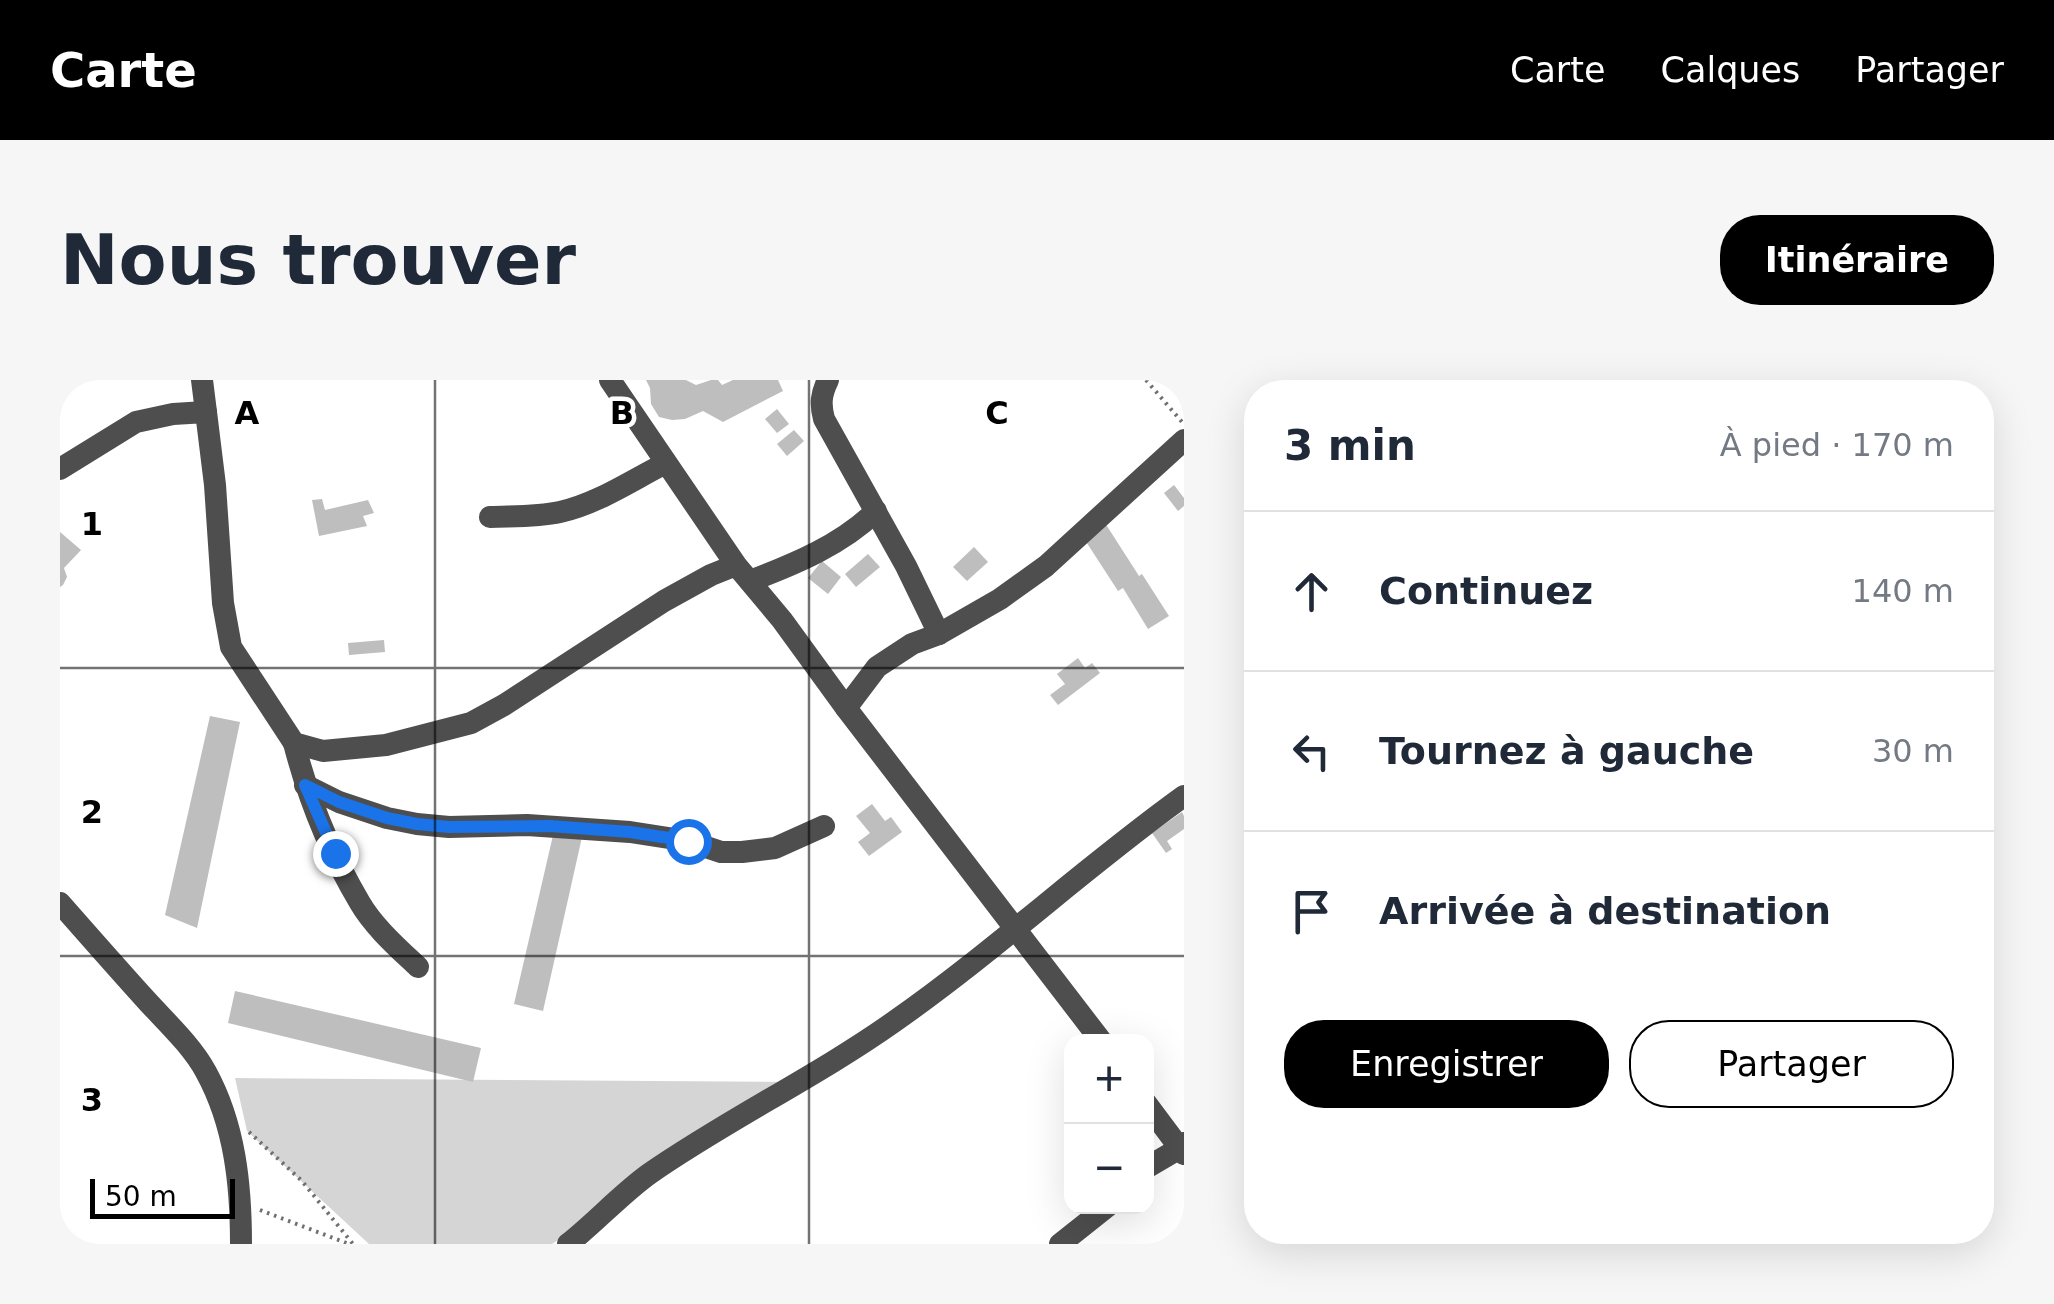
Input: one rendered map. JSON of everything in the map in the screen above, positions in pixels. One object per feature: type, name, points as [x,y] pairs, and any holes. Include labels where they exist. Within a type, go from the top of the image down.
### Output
[{"type":"street","points":[[202,380],[215,485],[222,603],[232,647],[294,743],[305,785],[361,905],[418,967]]},
{"type":"street","points":[[610,380],[743,573],[1096,1034]]},
{"type":"street","points":[[828,380],[822,394],[824,419],[939,634]]},
{"type":"street","points":[[60,468],[136,422],[206,412]]},
{"type":"street","points":[[846,708],[877,668],[912,644],[939,634],[1000,599],[1046,566],[1184,440]]},
{"type":"street","points":[[490,517],[564,512],[666,463]]},
{"type":"street","points":[[294,743],[323,751],[386,745],[471,723],[711,574],[780,569],[837,541],[876,511]]},
{"type":"street","points":[[305,785],[339,802],[417,824],[527,824],[630,832],[688,841],[720,852],[775,848],[824,826]]},
{"type":"street","points":[[568,1244],[645,1177],[894,1022],[1184,796]]},
{"type":"street","points":[[60,903],[208,1075],[230,1133],[241,1207],[241,1244]]},
{"type":"street","points":[[1154,1113],[1183,1149],[1154,1164]]},
{"type":"street","points":[[1060,1244],[1098,1214]]},
{"type":"path","points":[[1147,380],[1184,424]]},
{"type":"path","points":[[226,1122],[256,1136],[284,1163],[351,1244]]},
{"type":"path","points":[[241,1207],[265,1210],[351,1244]]},
{"type":"shaded area","points":[[235,1078],[797,1082],[552,1244],[369,1244],[247,1131]]},
{"type":"building","points":[[646,380],[686,380],[696,385],[718,380],[722,385],[733,380],[778,380],[783,391],[723,422],[703,411],[672,420],[659,417],[651,404]]},
{"type":"building","points":[[777,409],[789,424],[777,433],[765,419]]},
{"type":"building","points":[[794,430],[804,441],[787,456],[777,444]]},
{"type":"building","points":[[1174,485],[1184,498],[1184,506],[1178,511],[1164,493]]},
{"type":"building","points":[[322,499],[325,510],[368,500],[374,513],[363,516],[367,526],[319,536],[312,500]]},
{"type":"building","points":[[1105,523],[1169,616],[1148,629],[1123,588],[1118,591],[1083,537]]},
{"type":"building","points":[[60,532],[81,550],[64,568],[67,577],[60,587]]},
{"type":"building","points":[[974,547],[988,562],[967,581],[953,567]]},
{"type":"building","points":[[868,554],[880,567],[856,587],[845,574]]},
{"type":"building","points":[[822,561],[841,577],[828,594],[808,578]]},
{"type":"building","points":[[384,640],[385,652],[349,655],[348,643]]},
{"type":"building","points":[[1078,658],[1085,668],[1092,663],[1100,673],[1058,705],[1050,695],[1065,684],[1057,674]]},
{"type":"building","points":[[210,716],[240,722],[197,928],[165,915]]},
{"type":"building","points":[[872,804],[885,821],[891,817],[902,832],[869,856],[858,842],[870,833],[856,816]]},
{"type":"building","points":[[1182,812],[1184,829],[1167,841],[1172,849],[1166,853],[1152,833]]},
{"type":"building","points":[[554,831],[582,837],[543,1011],[514,1004]]},
{"type":"building","points":[[235,991],[481,1048],[473,1082],[228,1023]]},
{"type":"route","points":[[335,853],[305,785],[339,802],[417,824],[527,824],[688,841]]}]
